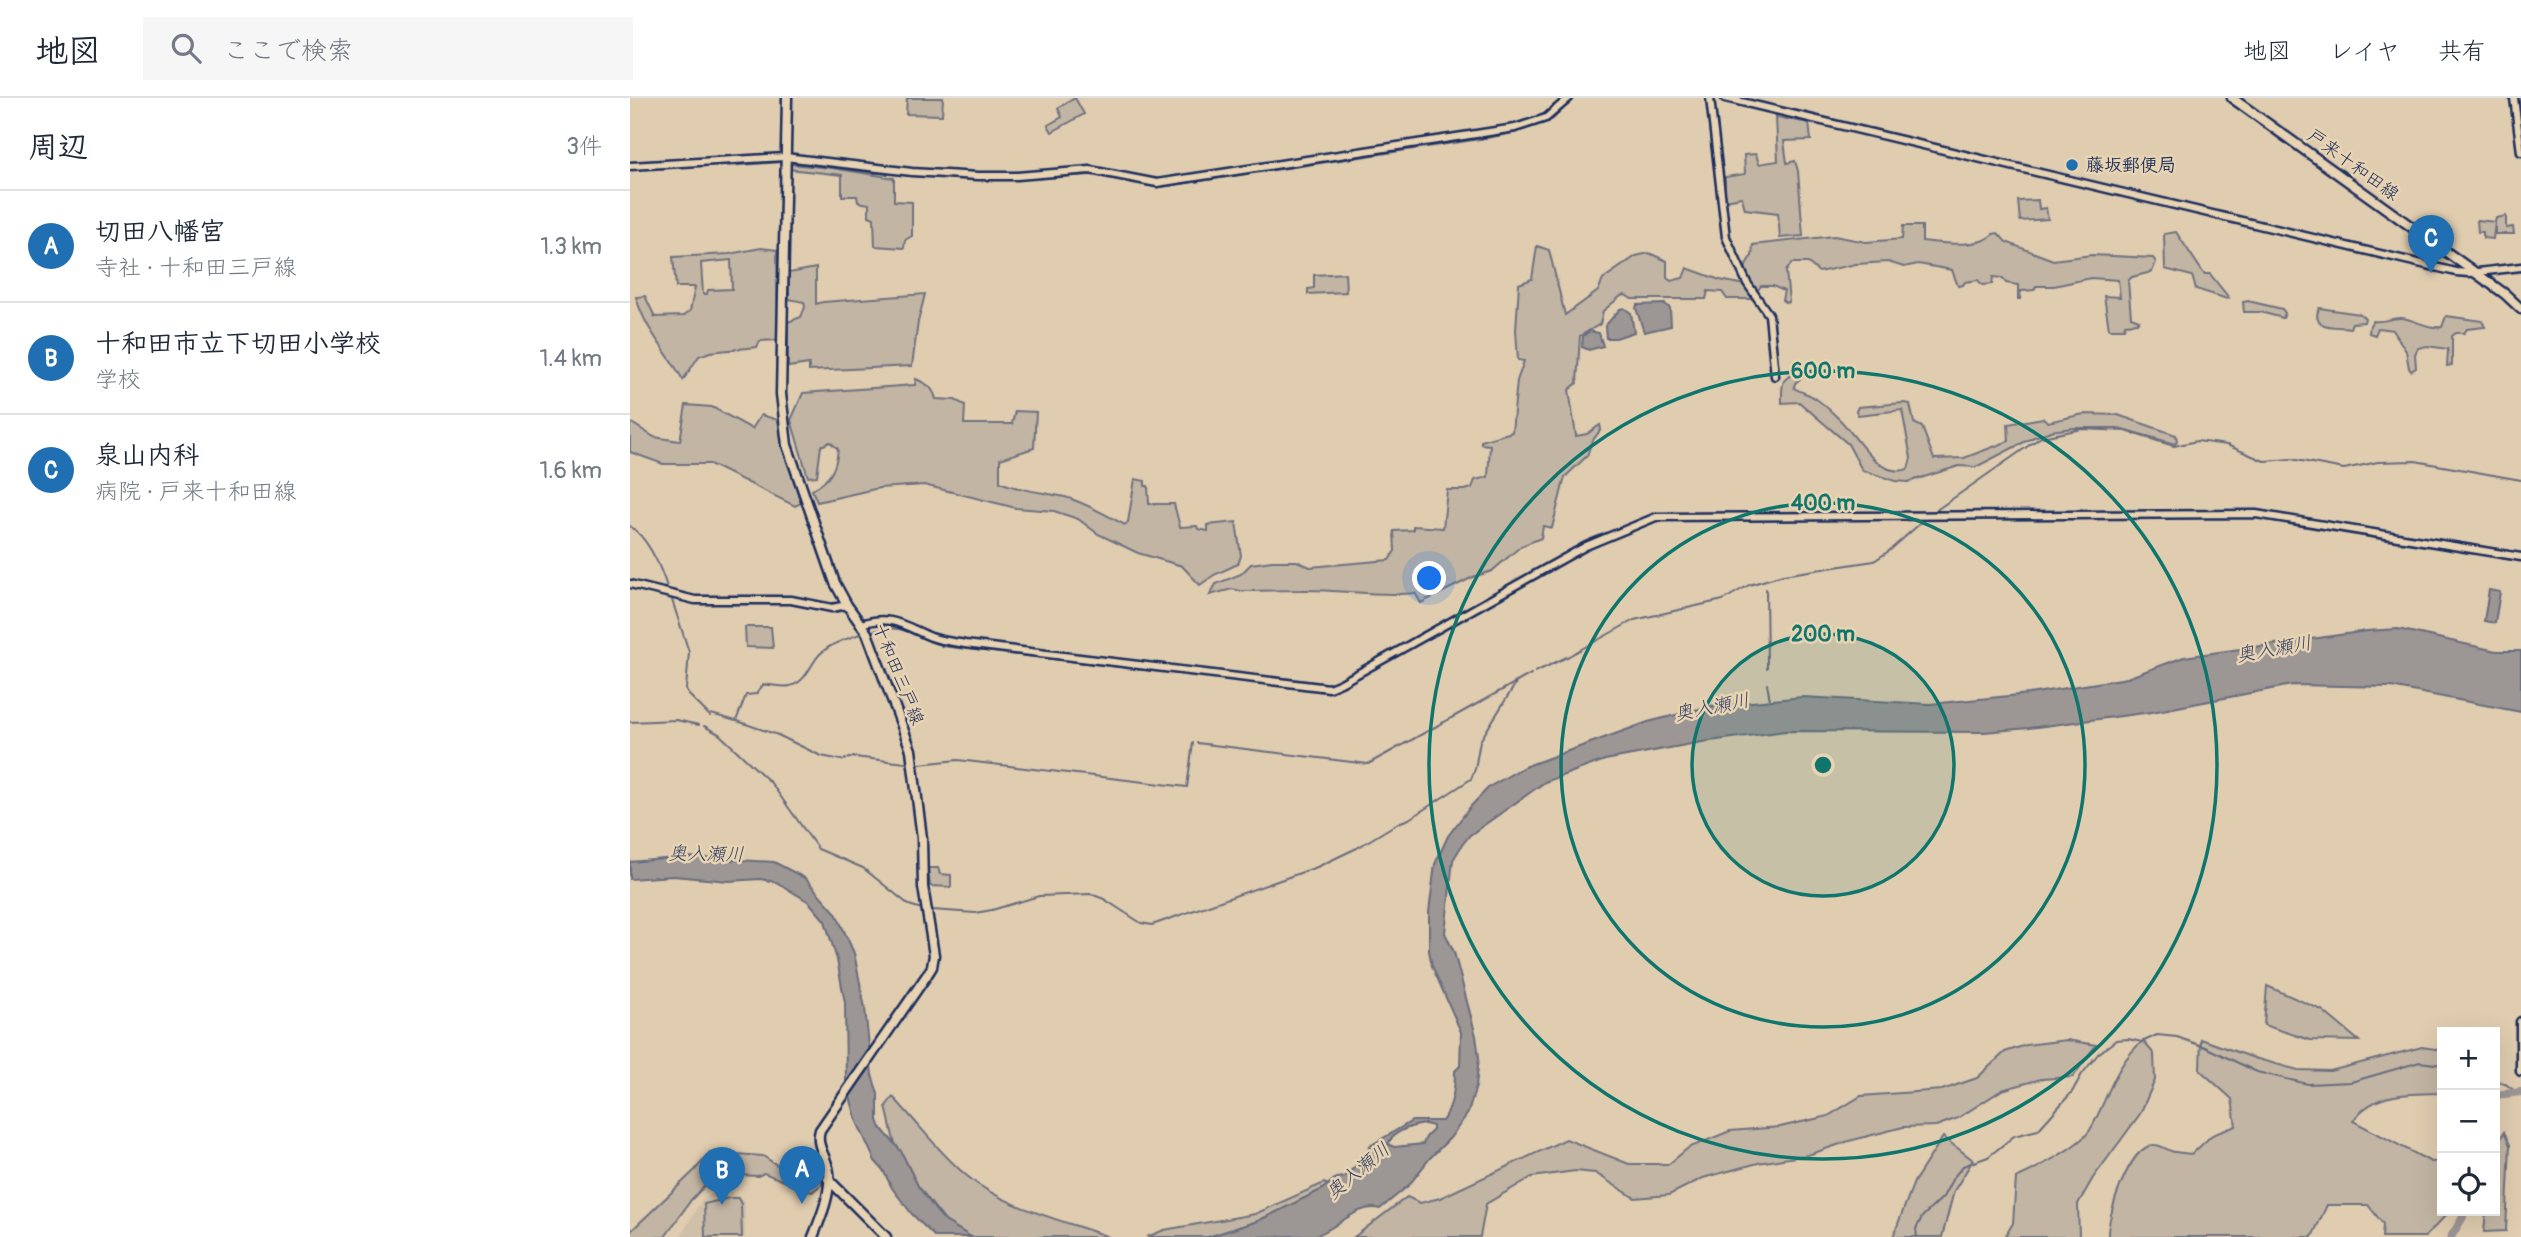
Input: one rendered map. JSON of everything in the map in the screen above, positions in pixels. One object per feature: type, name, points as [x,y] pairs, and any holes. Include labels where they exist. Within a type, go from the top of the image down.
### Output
[{"type":"main road","name":"十和田三戸線","points":[[788,98],[782,421],[787,445],[835,583],[871,644],[911,750],[922,838],[923,887],[934,950],[931,969],[819,1134],[820,1148],[829,1173],[824,1210],[813,1237]]},
{"type":"main road","name":"戸来十和田線","points":[[2232,98],[2505,294],[2521,309]]},
{"type":"main road","points":[[2521,1022],[2521,1072]]},
{"type":"main road","points":[[828,1179],[886,1237]]},
{"type":"street","points":[[630,166],[785,157],[931,173],[998,176],[1090,170],[1152,183],[1169,182],[1515,128],[1546,118],[1569,98]]},
{"type":"street","points":[[1710,98],[1726,237],[1747,283],[1769,315],[1775,376]]},
{"type":"street","points":[[1725,98],[2456,272],[2521,267]]},
{"type":"street","points":[[2514,98],[2521,152]]},
{"type":"street","points":[[861,624],[890,620],[908,625],[931,637],[965,644],[1329,688],[1586,546],[1656,517],[2256,514],[2521,557]]},
{"type":"street","points":[[630,584],[695,600],[791,600],[836,608],[847,605]]},
{"type":"shaded area","points":[[907,98],[943,98],[942,115],[906,114]]},
{"type":"shaded area","points":[[1075,98],[1084,114],[1052,132],[1048,125],[1062,117],[1058,108]]},
{"type":"shaded area","points":[[1776,117],[1809,123],[1811,140],[1784,141],[1787,163],[1795,161],[1798,171],[1803,236],[1780,238],[1778,213],[1745,209],[1742,197],[1725,200],[1725,177],[1745,174],[1744,155],[1756,154],[1759,164],[1778,161]]},
{"type":"shaded area","points":[[789,164],[894,178],[894,201],[912,202],[912,236],[905,240],[904,248],[875,246],[874,218],[869,216],[869,204],[858,202],[857,196],[842,196],[842,175],[789,169]]},
{"type":"shaded area","points":[[2038,200],[2039,209],[2046,208],[2048,219],[2020,221],[2018,201]]},
{"type":"shaded area","points":[[2506,216],[2506,228],[2513,227],[2514,234],[2495,234],[2496,218]]},
{"type":"shaded area","points":[[2477,220],[2495,222],[2493,239],[2483,238],[2483,232],[2478,232]]},
{"type":"shaded area","points":[[1903,226],[1922,226],[1922,241],[1950,244],[1979,242],[1998,233],[2006,242],[2053,260],[2092,255],[2153,258],[2156,262],[2152,272],[2132,277],[2128,281],[2131,317],[2139,320],[2137,323],[2125,324],[2124,329],[2109,329],[2104,296],[2120,297],[2118,280],[2091,278],[2054,286],[2036,286],[2034,290],[2021,291],[2018,299],[2018,285],[2006,283],[2002,278],[1993,277],[1992,284],[1982,285],[1978,280],[1958,286],[1952,270],[1918,264],[1904,267],[1888,262],[1856,264],[1819,272],[1808,263],[1792,263],[1786,271],[1789,302],[1786,303],[1782,300],[1784,291],[1773,286],[1761,286],[1758,290],[1746,274],[1746,265],[1752,256],[1753,245],[1834,236],[1866,242],[1902,239]]},
{"type":"shaded area","points":[[2176,232],[2204,274],[2210,274],[2229,298],[2196,289],[2192,276],[2165,269],[2164,234]]},
{"type":"shaded area","points":[[1537,246],[1549,250],[1565,315],[1598,291],[1603,279],[1636,256],[1649,253],[1667,261],[1667,278],[1671,281],[1683,278],[1687,268],[1720,280],[1745,285],[1754,299],[1727,299],[1722,292],[1708,291],[1706,299],[1632,299],[1625,295],[1603,311],[1600,324],[1580,336],[1577,383],[1569,390],[1576,436],[1587,434],[1600,425],[1601,429],[1591,443],[1587,456],[1565,477],[1552,528],[1543,526],[1541,538],[1521,546],[1492,571],[1473,577],[1421,603],[1415,593],[1232,589],[1210,595],[1216,584],[1241,574],[1251,564],[1297,561],[1310,567],[1389,560],[1395,551],[1394,531],[1413,530],[1413,526],[1443,528],[1447,490],[1472,488],[1475,480],[1488,477],[1490,445],[1481,444],[1481,441],[1512,432],[1517,381],[1524,361],[1518,360],[1516,330],[1519,284],[1532,279]]},
{"type":"shaded area","points":[[761,248],[777,250],[778,340],[760,341],[757,347],[710,352],[699,356],[683,380],[651,330],[636,297],[645,296],[655,317],[683,316],[690,311],[695,287],[676,287],[673,257],[729,254]],"holes":[[[731,260],[732,289],[708,290],[707,294],[703,294],[701,263]]]},
{"type":"shaded area","points":[[816,268],[816,304],[925,294],[912,366],[809,371],[809,364],[788,367],[788,322],[801,317],[805,307],[804,302],[789,299],[789,273]]},
{"type":"shaded area","points":[[1345,273],[1346,292],[1308,294],[1308,289],[1314,288],[1314,275]]},
{"type":"shaded area","points":[[2243,302],[2282,309],[2285,313],[2283,318],[2260,312],[2244,312]]},
{"type":"shaded area","points":[[2319,308],[2360,314],[2365,318],[2364,322],[2352,323],[2350,328],[2326,326],[2318,320]]},
{"type":"shaded area","points":[[2446,316],[2482,321],[2485,327],[2467,329],[2464,333],[2452,336],[2452,365],[2447,366],[2448,349],[2427,346],[2418,348],[2415,354],[2416,368],[2411,371],[2406,351],[2393,330],[2378,328],[2375,335],[2369,333],[2373,321],[2402,318],[2432,327],[2442,327]]},
{"type":"shaded area","points":[[1801,372],[1804,376],[1795,383],[1794,388],[1823,404],[1868,454],[1887,468],[1897,471],[1908,469],[1911,458],[1902,410],[1858,415],[1858,407],[1910,404],[1914,423],[1922,427],[1934,459],[1964,458],[2009,441],[2008,424],[2043,418],[2048,422],[2084,414],[2118,415],[2176,435],[2177,441],[2175,444],[2119,428],[2051,431],[1976,467],[1959,466],[1908,482],[1895,481],[1862,470],[1848,444],[1799,402],[1782,403],[1784,382],[1789,376]]},
{"type":"shaded area","points":[[916,379],[929,386],[936,399],[955,400],[965,405],[964,424],[1012,424],[1015,411],[1036,412],[1034,448],[1000,459],[1000,482],[1065,497],[1125,525],[1128,522],[1135,479],[1145,481],[1149,504],[1174,504],[1180,527],[1197,526],[1198,529],[1208,531],[1208,525],[1236,522],[1241,556],[1238,564],[1200,585],[1182,566],[1138,553],[1098,534],[1078,519],[1054,511],[1016,508],[924,485],[879,488],[817,502],[812,490],[831,474],[838,449],[830,442],[821,446],[817,476],[808,477],[791,420],[803,393],[915,385]]},
{"type":"shaded area","points":[[686,405],[712,407],[752,429],[761,415],[778,420],[784,450],[801,503],[795,506],[710,464],[663,464],[630,452],[630,422],[654,437],[680,441]]},
{"type":"shaded area","points":[[745,627],[771,627],[773,648],[746,647]]},
{"type":"shaded area","points":[[928,868],[938,868],[940,874],[951,875],[951,887],[930,886]]},
{"type":"shaded area","points":[[2267,986],[2322,1010],[2359,1041],[2310,1040],[2264,1025]]},
{"type":"shaded area","points":[[2201,1039],[2298,1070],[2330,1071],[2422,1047],[2437,1049],[2437,1093],[2405,1094],[2382,1099],[2371,1104],[2353,1121],[2431,1162],[2437,1161],[2437,1216],[2445,1216],[2425,1237],[2382,1237],[2383,1224],[2368,1205],[2327,1205],[2312,1237],[2108,1237],[2111,1214],[2121,1183],[2128,1168],[2145,1148],[2157,1145],[2174,1152],[2192,1154],[2212,1135],[2236,1126],[2232,1099],[2200,1070]]},
{"type":"shaded area","points":[[2067,1040],[2096,1045],[2073,1077],[2041,1079],[2002,1090],[1958,1118],[1936,1126],[1903,1127],[1808,1155],[1758,1163],[1703,1178],[1669,1195],[1635,1198],[1595,1173],[1575,1171],[1532,1177],[1486,1204],[1480,1237],[1354,1237],[1407,1197],[1420,1203],[1440,1198],[1566,1139],[1629,1164],[1669,1164],[1688,1148],[1730,1131],[1780,1127],[1828,1116],[1861,1096],[1942,1090],[1977,1078],[2005,1052],[2026,1045]]},
{"type":"shaded area","points":[[2143,1041],[2154,1054],[2155,1080],[2140,1114],[2093,1178],[2078,1204],[2079,1237],[2005,1237],[2013,1223],[2016,1178],[2056,1157],[2085,1136],[2096,1119],[2118,1071]]},
{"type":"shaded area","points":[[893,1097],[947,1158],[982,1187],[1016,1205],[1109,1237],[971,1237],[945,1221],[918,1186],[894,1141],[886,1106]]},
{"type":"shaded area","points":[[2504,1132],[2510,1145],[2506,1231],[2484,1232],[2486,1216],[2500,1216],[2500,1140]]},
{"type":"shaded area","points":[[1943,1137],[1973,1160],[1954,1191],[1942,1237],[1893,1237],[1914,1182]]},
{"type":"shaded area","points":[[710,1152],[763,1156],[777,1165],[802,1166],[806,1172],[820,1174],[822,1184],[812,1192],[764,1173],[758,1176],[716,1174],[691,1200],[665,1237],[630,1237],[630,1232],[695,1170]]},
{"type":"shaded area","points":[[730,1181],[733,1194],[745,1200],[745,1237],[680,1237],[701,1201]]},
{"type":"shaded area","points":[[1324,1183],[1328,1185],[1321,1190],[1258,1221],[1208,1237],[1147,1237],[1164,1230],[1255,1214]]},
{"type":"shaded area","points":[[738,1198],[741,1204],[742,1237],[705,1237],[704,1204]]},
{"type":"water","points":[[1665,304],[1670,308],[1671,326],[1644,332],[1637,305]]},
{"type":"water","points":[[1624,308],[1631,313],[1634,332],[1606,338],[1605,326]]},
{"type":"water","points":[[1590,331],[1599,333],[1603,346],[1589,350],[1582,347],[1583,336]]},
{"type":"water","points":[[2489,590],[2500,592],[2495,623],[2484,621]]},
{"type":"water","name":"奥入瀬川","points":[[2398,629],[2496,651],[2521,651],[2521,712],[2391,687],[2292,685],[2152,712],[2029,728],[1984,732],[1786,731],[1702,742],[1605,760],[1545,782],[1470,835],[1453,860],[1445,933],[1454,952],[1479,1057],[1476,1086],[1468,1113],[1450,1138],[1409,1185],[1380,1209],[1372,1208],[1355,1213],[1325,1232],[1280,1237],[1208,1237],[1258,1221],[1321,1190],[1336,1178],[1345,1177],[1365,1156],[1370,1146],[1412,1121],[1442,1121],[1446,1116],[1453,1098],[1455,1071],[1460,1066],[1461,1032],[1432,966],[1429,951],[1429,912],[1435,864],[1448,836],[1471,806],[1489,787],[1524,767],[1648,722],[1711,706],[1803,697],[1930,704],[2029,694],[2127,678],[2184,657]],"holes":[[[1425,1124],[1433,1126],[1423,1144],[1394,1147],[1388,1144],[1394,1135],[1404,1130]]]},
{"type":"water","points":[[687,857],[774,862],[805,878],[836,913],[854,953],[865,1008],[881,1128],[901,1151],[918,1186],[937,1212],[945,1221],[971,1237],[935,1237],[912,1214],[875,1161],[857,1122],[846,1082],[845,1003],[837,960],[825,921],[809,902],[776,882],[673,876],[630,879],[630,862]]},
{"type":"waterway","points":[[1101,176],[1160,187],[1487,138],[1514,133],[1553,119],[1574,98]]},
{"type":"waterway","points":[[727,166],[782,162]]},
{"type":"waterway","points":[[790,162],[873,173],[1003,180],[1092,175]]},
{"type":"waterway","points":[[1935,511],[2041,437],[2082,429],[2125,431],[2174,446],[2197,441],[2227,445],[2264,461],[2291,459],[2344,469],[2378,462],[2415,461],[2521,480]]},
{"type":"waterway","points":[[1535,672],[1634,620],[1723,600],[1749,585],[1783,575],[1874,561],[1924,520]]},
{"type":"waterway","points":[[630,526],[649,547],[668,590]]},
{"type":"waterway","points":[[1766,589],[1767,668]]},
{"type":"waterway","points":[[672,600],[689,652],[686,689],[710,716]]},
{"type":"waterway","points":[[873,631],[900,629],[937,644]]},
{"type":"waterway","points":[[711,714],[736,721],[746,695],[756,694],[763,685],[796,684],[824,650],[860,634]]},
{"type":"waterway","points":[[941,646],[1197,676]]},
{"type":"waterway","points":[[1348,683],[1383,663]]},
{"type":"waterway","points":[[1197,743],[1368,764],[1531,674]]},
{"type":"waterway","points":[[1209,677],[1285,686]]},
{"type":"waterway","points":[[932,910],[975,913],[1039,896],[1091,894],[1104,899],[1141,923],[1152,925],[1317,867],[1409,819],[1471,779],[1480,741],[1516,683]]},
{"type":"waterway","points":[[1767,684],[1770,700]]},
{"type":"waterway","points":[[630,722],[676,720],[699,725]]},
{"type":"waterway","points":[[737,721],[778,735],[821,756],[842,760],[854,757],[906,763]]},
{"type":"waterway","points":[[704,726],[719,734],[771,783],[818,849],[863,868],[909,905],[922,909]]},
{"type":"waterway","points":[[919,764],[958,760],[1187,787],[1193,743]]},
{"type":"waterway","points":[[1917,1237],[1916,1229],[1922,1217],[1943,1197],[1963,1166],[1988,1157],[2014,1136],[2038,1130],[2072,1092],[2098,1054],[2116,1040],[2142,1042],[2157,1035],[2177,1037],[2257,1072],[2308,1084],[2351,1082],[2420,1062],[2437,1064]]},
{"type":"waterway","points":[[2500,1082],[2516,1092]]},
{"type":"waterway","points":[[2500,1094],[2521,1092]]},
{"type":"waterway","points":[[2451,1237],[2463,1216]]},
{"type":"place","name":"藤坂郵便局","points":[[2072,165]]},
{"type":"place","name":"泉山内科","points":[[2431,273]]},
{"type":"place","name":"切田八幡宮","points":[[802,1204]]},
{"type":"place","name":"十和田市立下切田小学校","points":[[722,1205]]}]
